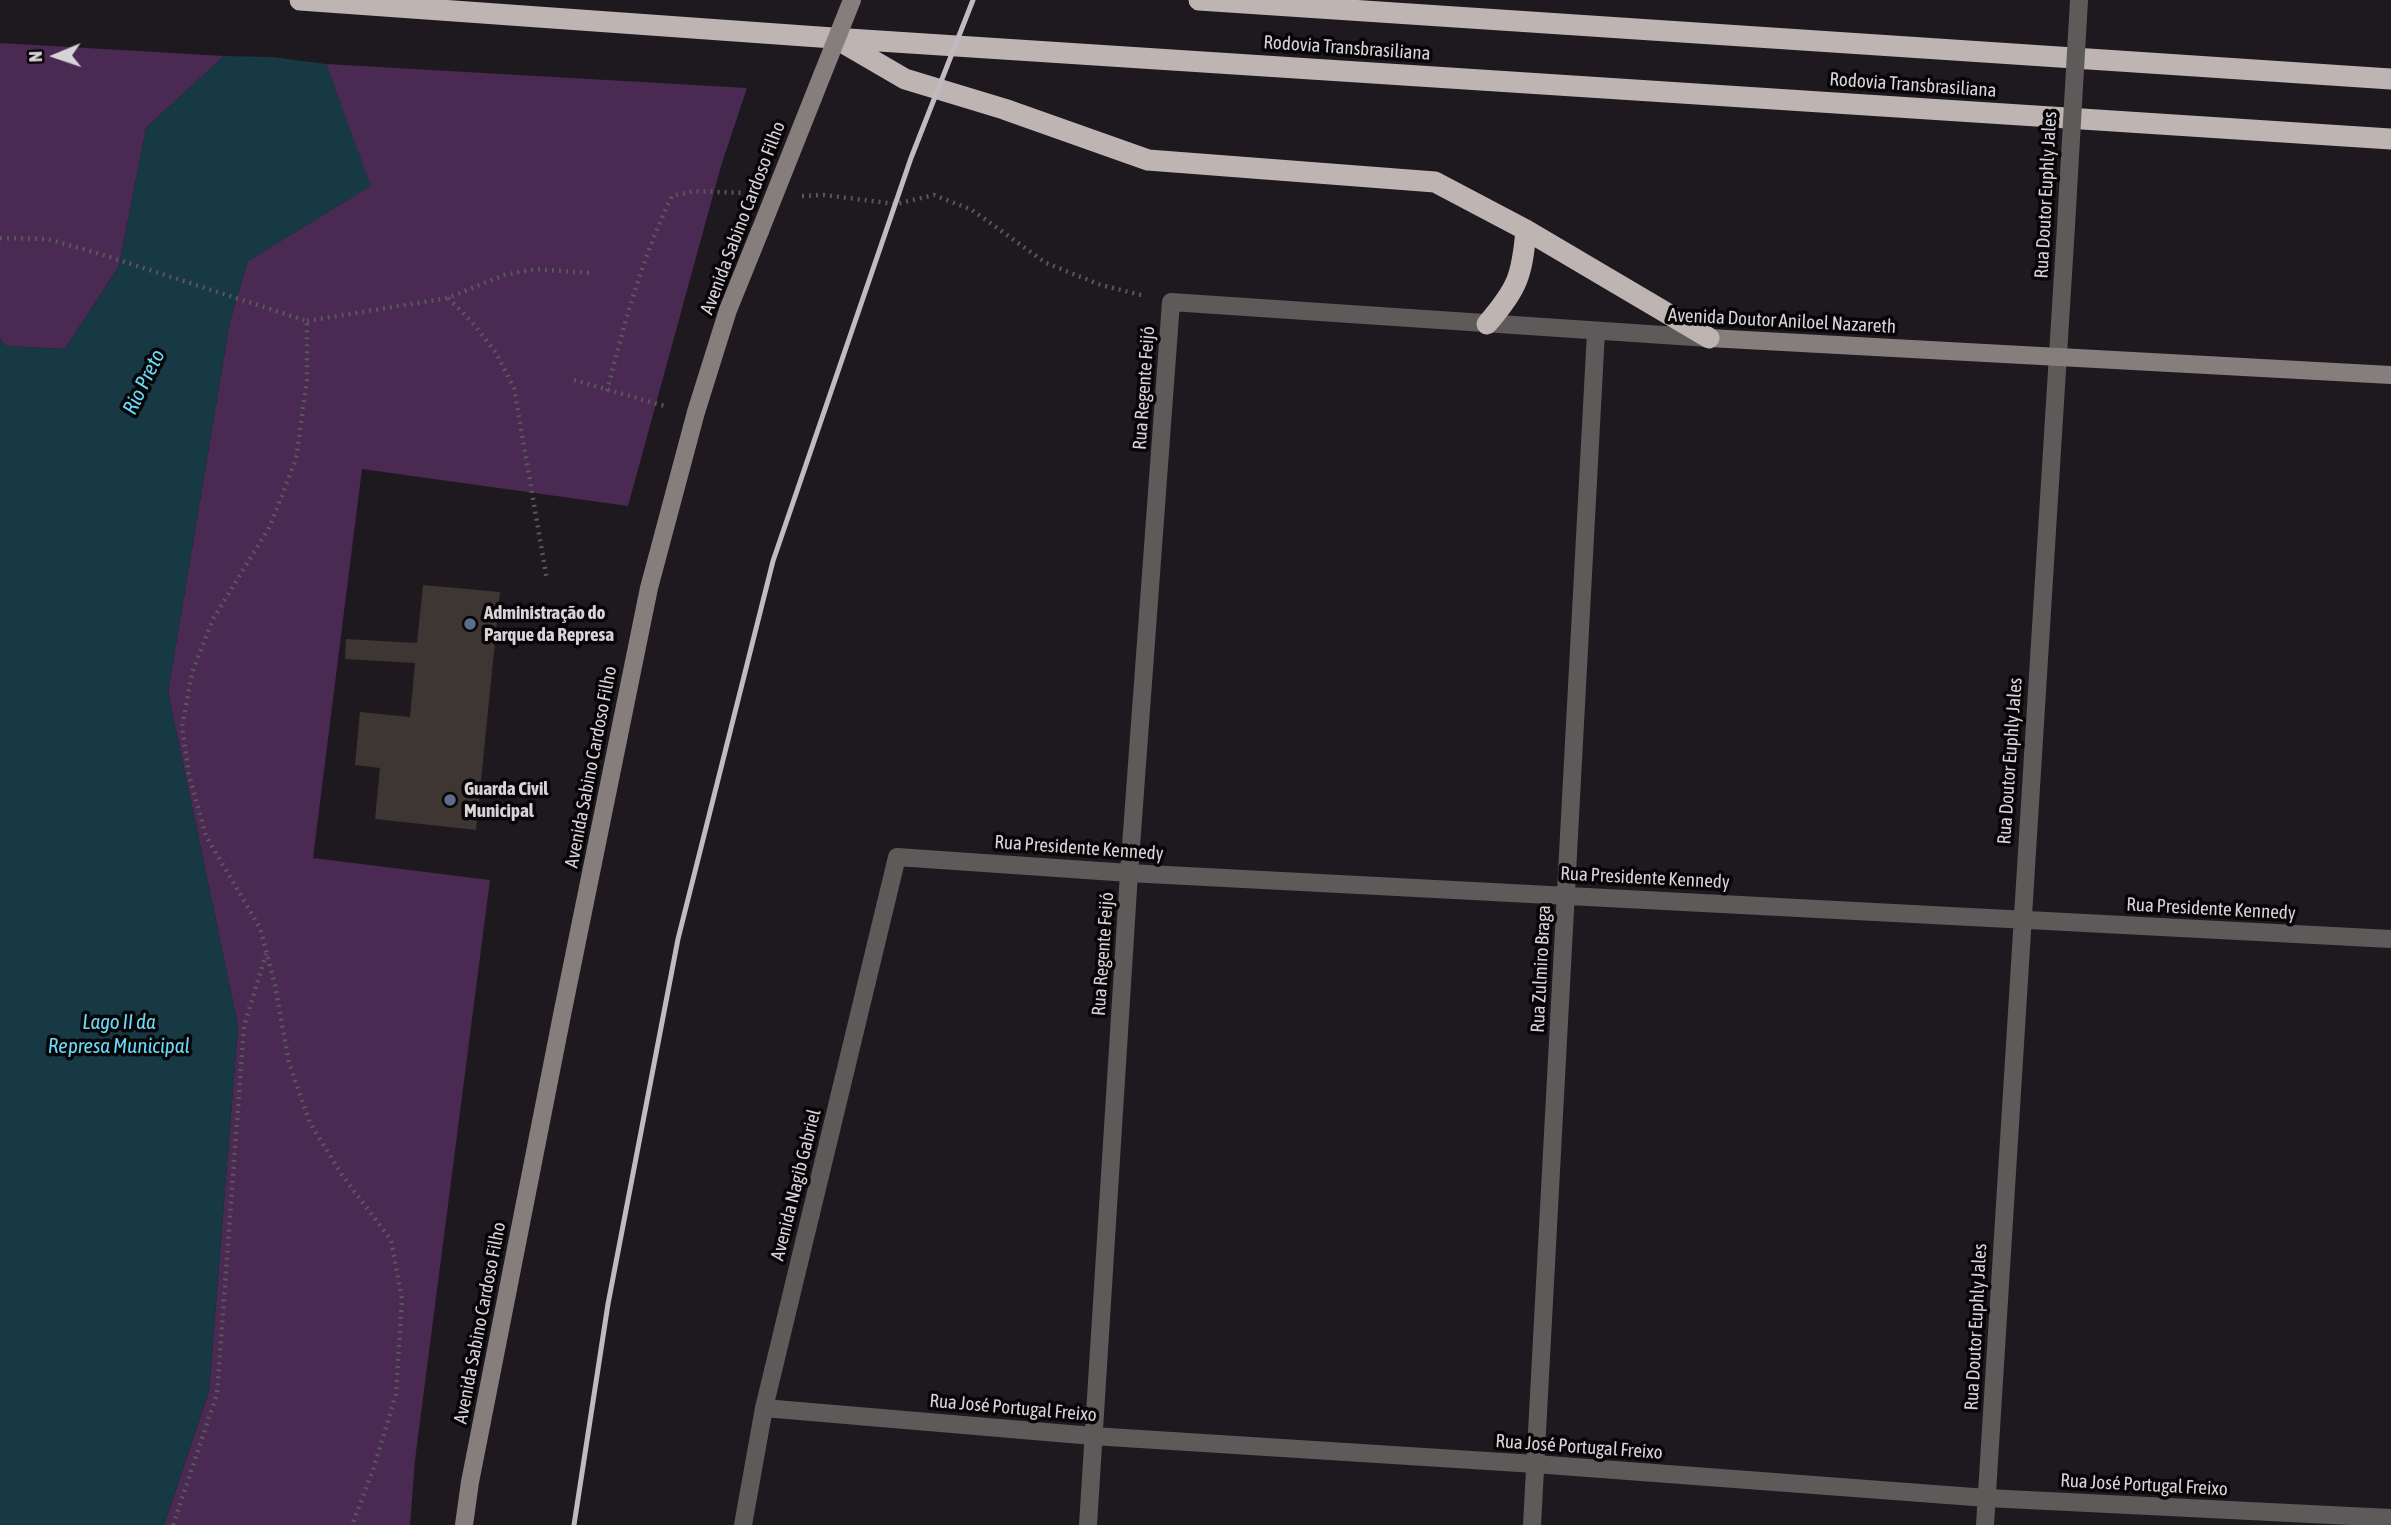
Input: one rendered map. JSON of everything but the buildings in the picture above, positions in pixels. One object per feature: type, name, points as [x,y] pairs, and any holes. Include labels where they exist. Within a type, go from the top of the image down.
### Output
[{"type":"highway","name":"Rodovia Transbrasiliana","points":[[300,0],[2391,139]]},
{"type":"highway","name":"Rodovia Transbrasiliana","points":[[1199,0],[2391,79]]},
{"type":"highway","points":[[834,37],[905,79],[1004,109],[1148,160],[1435,182],[1526,230],[1709,338]]},
{"type":"highway","points":[[1487,324],[1510,297],[1523,265],[1526,230]]},
{"type":"main road","name":"Avenida Sabino Cardoso Filho","points":[[464,1525],[470,1482],[559,1028],[649,588],[696,412],[728,310],[852,0]]},
{"type":"main road","name":"Avenida Doutor Aniloel Nazareth","points":[[1709,338],[2391,375]]},
{"type":"street","name":"Rua Doutor Euphly Jales","points":[[1985,1525],[2078,0]]},
{"type":"street","name":"Avenida Doutor Aniloel Nazareth","points":[[1171,302],[1709,338]]},
{"type":"street","name":"Rua Regente Feijó","points":[[1088,1525],[1129,873],[1171,302]]},
{"type":"street","name":"Rua Zulmiro Braga","points":[[1532,1525],[1597,332]]},
{"type":"street","name":"Rua Presidente Kennedy","points":[[897,857],[1129,873],[2391,939]]},
{"type":"street","name":"Avenida Nagib Gabriel","points":[[743,1525],[764,1408],[897,857]]},
{"type":"street","name":"Rua José Portugal Freixo","points":[[764,1408],[1093,1436],[1535,1464],[1987,1498],[2391,1518]]},
{"type":"path","points":[[607,391],[624,325],[652,237],[672,196],[695,191],[758,194]]},
{"type":"path","points":[[795,196],[824,195],[896,204],[934,195],[972,210],[1046,263],[1101,285],[1171,302]]},
{"type":"path","points":[[0,238],[47,239],[307,321],[448,298],[504,275],[536,269],[589,273]]},
{"type":"path","points":[[448,298],[472,322],[496,353],[514,387],[547,580]]},
{"type":"path","points":[[307,321],[307,380],[296,459],[270,526],[213,619],[192,673],[182,727],[189,775],[206,836],[260,928],[289,1063],[310,1124],[342,1175],[391,1240],[402,1299],[396,1394],[373,1470],[352,1525]]},
{"type":"path","points":[[574,380],[607,391],[696,412]]},
{"type":"path","points":[[173,1525],[217,1394],[244,1026],[267,953]]},
{"type":"shaded area","points":[[0,43],[224,56],[146,128],[119,266],[65,349],[6,346],[0,339]]},
{"type":"shaded area","points":[[326,64],[747,88],[721,166],[628,506],[362,469],[313,858],[490,880],[415,1460],[410,1525],[164,1525],[209,1391],[238,1026],[168,692],[230,321],[248,261],[370,186]]},
{"type":"water","name":"Lago II da Represa Municipal","points":[[224,56],[272,57],[326,64],[371,186],[248,261],[230,321],[168,692],[238,1026],[209,1391],[164,1525],[0,1525],[0,339],[6,346],[65,349],[119,266],[146,128]]},
{"type":"railway","points":[[574,1525],[608,1304],[678,939],[773,561],[911,158],[973,0]]},
{"type":"place","name":"Administração do Parque da Represa","points":[[470,624]]},
{"type":"place","name":"Guarda Civil Municipal","points":[[450,800]]},
{"type":"water label","name":"Rio Preto","points":[[144,382]]}]
